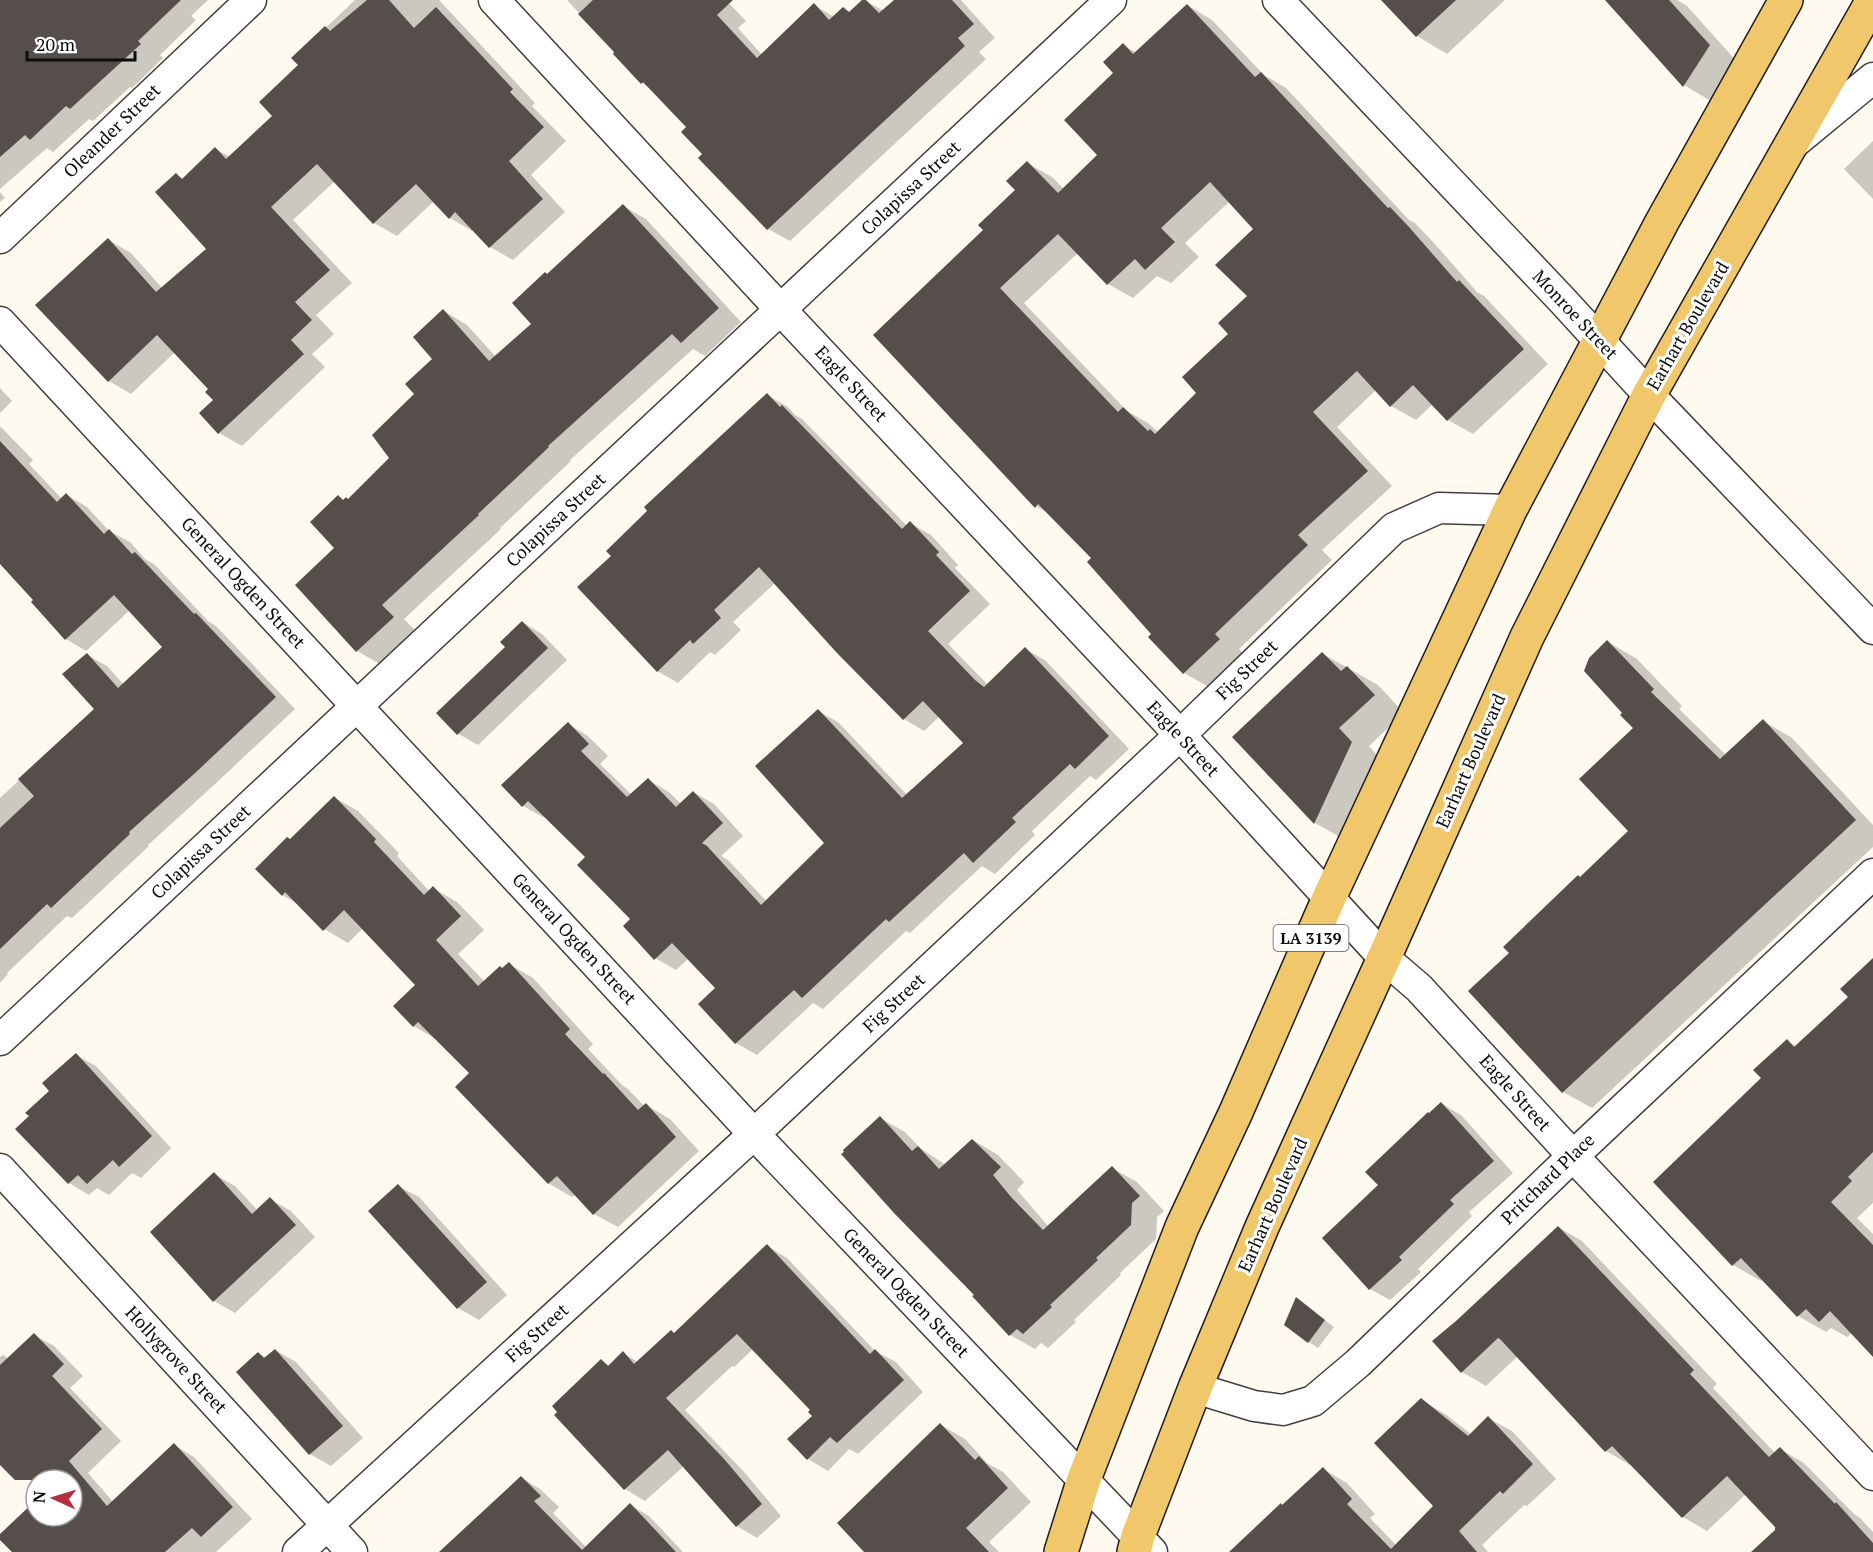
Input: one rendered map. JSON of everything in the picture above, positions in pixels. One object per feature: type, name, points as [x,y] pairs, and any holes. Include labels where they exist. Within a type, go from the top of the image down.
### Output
[{"type":"main road","points":[[1599,341],[1662,222],[1786,0]]},
{"type":"main road","name":"Earhart Boulevard","points":[[1141,1547],[1195,1388],[1262,1227],[1527,637],[1649,396],[1873,0]]},
{"type":"main road","name":"LA 3139","points":[[1061,1552],[1084,1479],[1182,1227],[1236,1112],[1329,898],[1510,510],[1599,341]]},
{"type":"street","name":"Oleander Street","points":[[0,238],[251,0]]},
{"type":"street","name":"Eagle Street","points":[[494,0],[1180,735],[1384,958],[1419,988],[1573,1156],[1873,1475]]},
{"type":"street","name":"Colapissa Street","points":[[0,1040],[1111,0]]},
{"type":"street","name":"Monroe Street","points":[[1278,0],[1563,301],[1649,396],[1873,629]]},
{"type":"street","points":[[1791,145],[1873,78]]},
{"type":"street","name":"General Ogden Street","points":[[0,322],[754,1134],[1084,1479],[1141,1547]]},
{"type":"street","name":"Fig Street","points":[[297,1552],[754,1134],[1180,735],[1394,528],[1439,508],[1510,510]]},
{"type":"street","name":"Pritchard Place","points":[[1195,1388],[1254,1406],[1283,1410],[1313,1401],[1358,1363],[1573,1156],[1873,874]]},
{"type":"street","name":"Hollygrove Street","points":[[0,1168],[352,1552]]},
{"type":"building","points":[[0,0],[181,0],[138,41],[141,44],[70,109],[66,106],[30,140],[25,135],[0,157]]},
{"type":"building","points":[[367,0],[389,0],[414,28],[436,7],[513,89],[510,92],[544,127],[509,161],[543,199],[489,248],[455,212],[449,219],[416,184],[373,224],[317,164],[271,207],[330,270],[295,302],[312,320],[291,340],[304,354],[218,434],[199,413],[213,400],[205,392],[208,389],[157,335],[108,382],[35,305],[108,238],[156,292],[206,249],[155,192],[176,173],[182,179],[215,147],[226,159],[272,116],[259,102],[298,65],[291,58],[325,26],[330,31]]},
{"type":"building","points":[[593,0],[733,0],[717,15],[757,58],[814,3],[829,20],[843,7],[849,12],[862,0],[866,0],[879,13],[894,0],[952,0],[974,24],[958,38],[965,46],[767,230],[698,158],[702,154],[681,132],[686,127],[643,82],[641,84],[578,14]]},
{"type":"building","points":[[1381,0],[1456,0],[1416,37]]},
{"type":"building","points":[[1605,0],[1669,0],[1710,45],[1683,87]]},
{"type":"building","points":[[1187,4],[1255,77],[1261,72],[1388,208],[1390,207],[1409,227],[1457,282],[1459,280],[1524,349],[1447,421],[1413,385],[1390,407],[1357,371],[1313,412],[1368,471],[1298,535],[1308,545],[1215,634],[1220,639],[1183,674],[1148,637],[1151,634],[1087,562],[1091,558],[1038,504],[1035,508],[873,335],[983,230],[978,225],[1015,190],[1006,181],[1027,161],[1058,193],[1097,155],[1064,120],[1113,73],[1103,62],[1123,43],[1133,54]],"holes":[[[1210,182],[1253,229],[1215,265],[1247,296],[1218,323],[1228,334],[1182,377],[1196,393],[1155,434],[1150,429],[1148,431],[1123,407],[1118,412],[1000,288],[1058,234],[1107,285],[1135,259],[1145,270],[1175,242],[1161,228]]]},
{"type":"building","points":[[623,204],[719,308],[681,343],[672,334],[548,446],[479,515],[382,605],[394,617],[356,652],[295,585],[334,548],[310,522],[338,495],[343,500],[346,497],[348,499],[389,458],[372,435],[414,394],[405,384],[432,359],[413,337],[443,309],[489,361],[531,324],[512,303]]},
{"type":"building","points":[[767,393],[780,407],[782,405],[902,529],[910,521],[939,552],[936,555],[970,591],[928,631],[975,680],[984,687],[1025,647],[1109,736],[1075,769],[1070,764],[1012,818],[1016,822],[973,863],[964,853],[889,922],[886,919],[802,998],[794,990],[735,1044],[698,1004],[715,988],[672,943],[654,960],[623,926],[630,919],[577,865],[585,857],[528,801],[522,807],[501,785],[568,722],[589,744],[581,751],[627,797],[648,778],[676,807],[693,791],[723,823],[702,843],[761,905],[824,843],[755,766],[818,709],[902,798],[963,743],[923,701],[903,720],[837,653],[759,567],[714,610],[721,618],[693,644],[690,640],[657,672],[577,587],[611,556],[606,551],[647,511],[644,507]]},
{"type":"building","points":[[0,441],[57,502],[66,493],[104,534],[109,529],[132,554],[135,552],[276,697],[129,832],[130,834],[51,908],[47,904],[0,949],[0,828],[34,796],[18,779],[94,709],[62,674],[87,653],[118,688],[162,647],[114,595],[65,640],[0,564]]},
{"type":"building","points":[[522,621],[548,648],[457,735],[436,713],[505,647],[500,642]]},
{"type":"building","points":[[1607,640],[1654,689],[1651,692],[1720,759],[1763,719],[1856,820],[1562,1093],[1468,991],[1509,953],[1503,947],[1628,831],[1579,779],[1633,728],[1584,671],[1589,658]]},
{"type":"building","points":[[1322,652],[1341,671],[1347,666],[1375,695],[1339,728],[1352,742],[1314,824],[1232,737]]},
{"type":"building","points":[[334,796],[376,839],[374,842],[424,895],[433,886],[461,916],[436,940],[478,986],[500,966],[502,968],[509,962],[570,1029],[565,1034],[603,1074],[638,1110],[646,1103],[676,1137],[593,1215],[557,1176],[548,1184],[455,1087],[469,1073],[418,1022],[413,1027],[393,1006],[415,985],[344,910],[323,931],[285,892],[282,896],[255,869]]},
{"type":"building","points":[[1873,958],[1873,1152],[1848,1177],[1852,1181],[1831,1202],[1873,1245],[1873,1357],[1830,1311],[1819,1322],[1806,1309],[1797,1317],[1741,1258],[1732,1266],[1653,1182],[1761,1078],[1753,1070],[1787,1039],[1794,1047],[1848,997],[1840,989]]},
{"type":"building","points":[[76,1053],[152,1136],[119,1167],[113,1160],[87,1184],[78,1175],[68,1184],[15,1129],[29,1116],[25,1113],[49,1091],[42,1083]]},
{"type":"building","points":[[1441,1102],[1494,1161],[1450,1200],[1454,1204],[1399,1257],[1402,1260],[1369,1290],[1322,1238],[1378,1185],[1365,1172]]},
{"type":"building","points":[[880,1116],[912,1151],[918,1146],[939,1169],[972,1139],[1001,1167],[993,1175],[1043,1230],[1112,1166],[1140,1196],[1132,1203],[1131,1225],[1023,1334],[1017,1329],[1009,1336],[972,1296],[974,1295],[894,1213],[841,1154]]},
{"type":"building","points":[[214,1172],[252,1214],[270,1197],[296,1225],[213,1302],[150,1232]]},
{"type":"building","points":[[398,1184],[487,1282],[457,1309],[368,1211]]},
{"type":"building","points":[[1558,1226],[1694,1370],[1690,1374],[1769,1457],[1780,1447],[1835,1504],[1836,1502],[1873,1543],[1873,1552],[1751,1552],[1775,1530],[1775,1527],[1727,1476],[1682,1518],[1612,1446],[1605,1452],[1500,1339],[1498,1338],[1461,1373],[1432,1341]]},
{"type":"building","points":[[767,1244],[870,1354],[875,1349],[904,1380],[837,1443],[830,1437],[807,1460],[787,1439],[812,1416],[808,1412],[810,1410],[737,1334],[666,1398],[725,1460],[762,1504],[736,1527],[668,1450],[624,1490],[554,1415],[557,1412],[552,1406],[601,1359],[608,1366],[623,1351],[634,1364],[671,1330],[674,1333]]},
{"type":"building","points":[[1296,1297],[1325,1320],[1308,1343],[1284,1325]]},
{"type":"building","points":[[34,1333],[64,1364],[52,1376],[102,1429],[69,1461],[75,1468],[24,1468],[24,1480],[15,1480],[0,1465],[0,1365]]},
{"type":"building","points":[[275,1349],[343,1426],[309,1455],[236,1372],[258,1352],[264,1358]]},
{"type":"building","points":[[1421,1398],[1468,1436],[1488,1416],[1533,1464],[1503,1494],[1500,1491],[1459,1531],[1477,1552],[1229,1552],[1323,1467],[1352,1499],[1347,1504],[1391,1549],[1433,1506],[1374,1443]]},
{"type":"building","points":[[940,1423],[975,1460],[979,1456],[1008,1488],[966,1528],[989,1552],[864,1552],[837,1523]]},
{"type":"building","points":[[174,1443],[233,1507],[201,1537],[192,1528],[165,1552],[12,1552],[0,1540],[0,1534],[24,1511],[24,1528],[84,1528],[84,1479],[107,1506]]},
{"type":"building","points":[[521,1476],[541,1496],[534,1501],[582,1550],[630,1503],[676,1552],[439,1552]]}]
